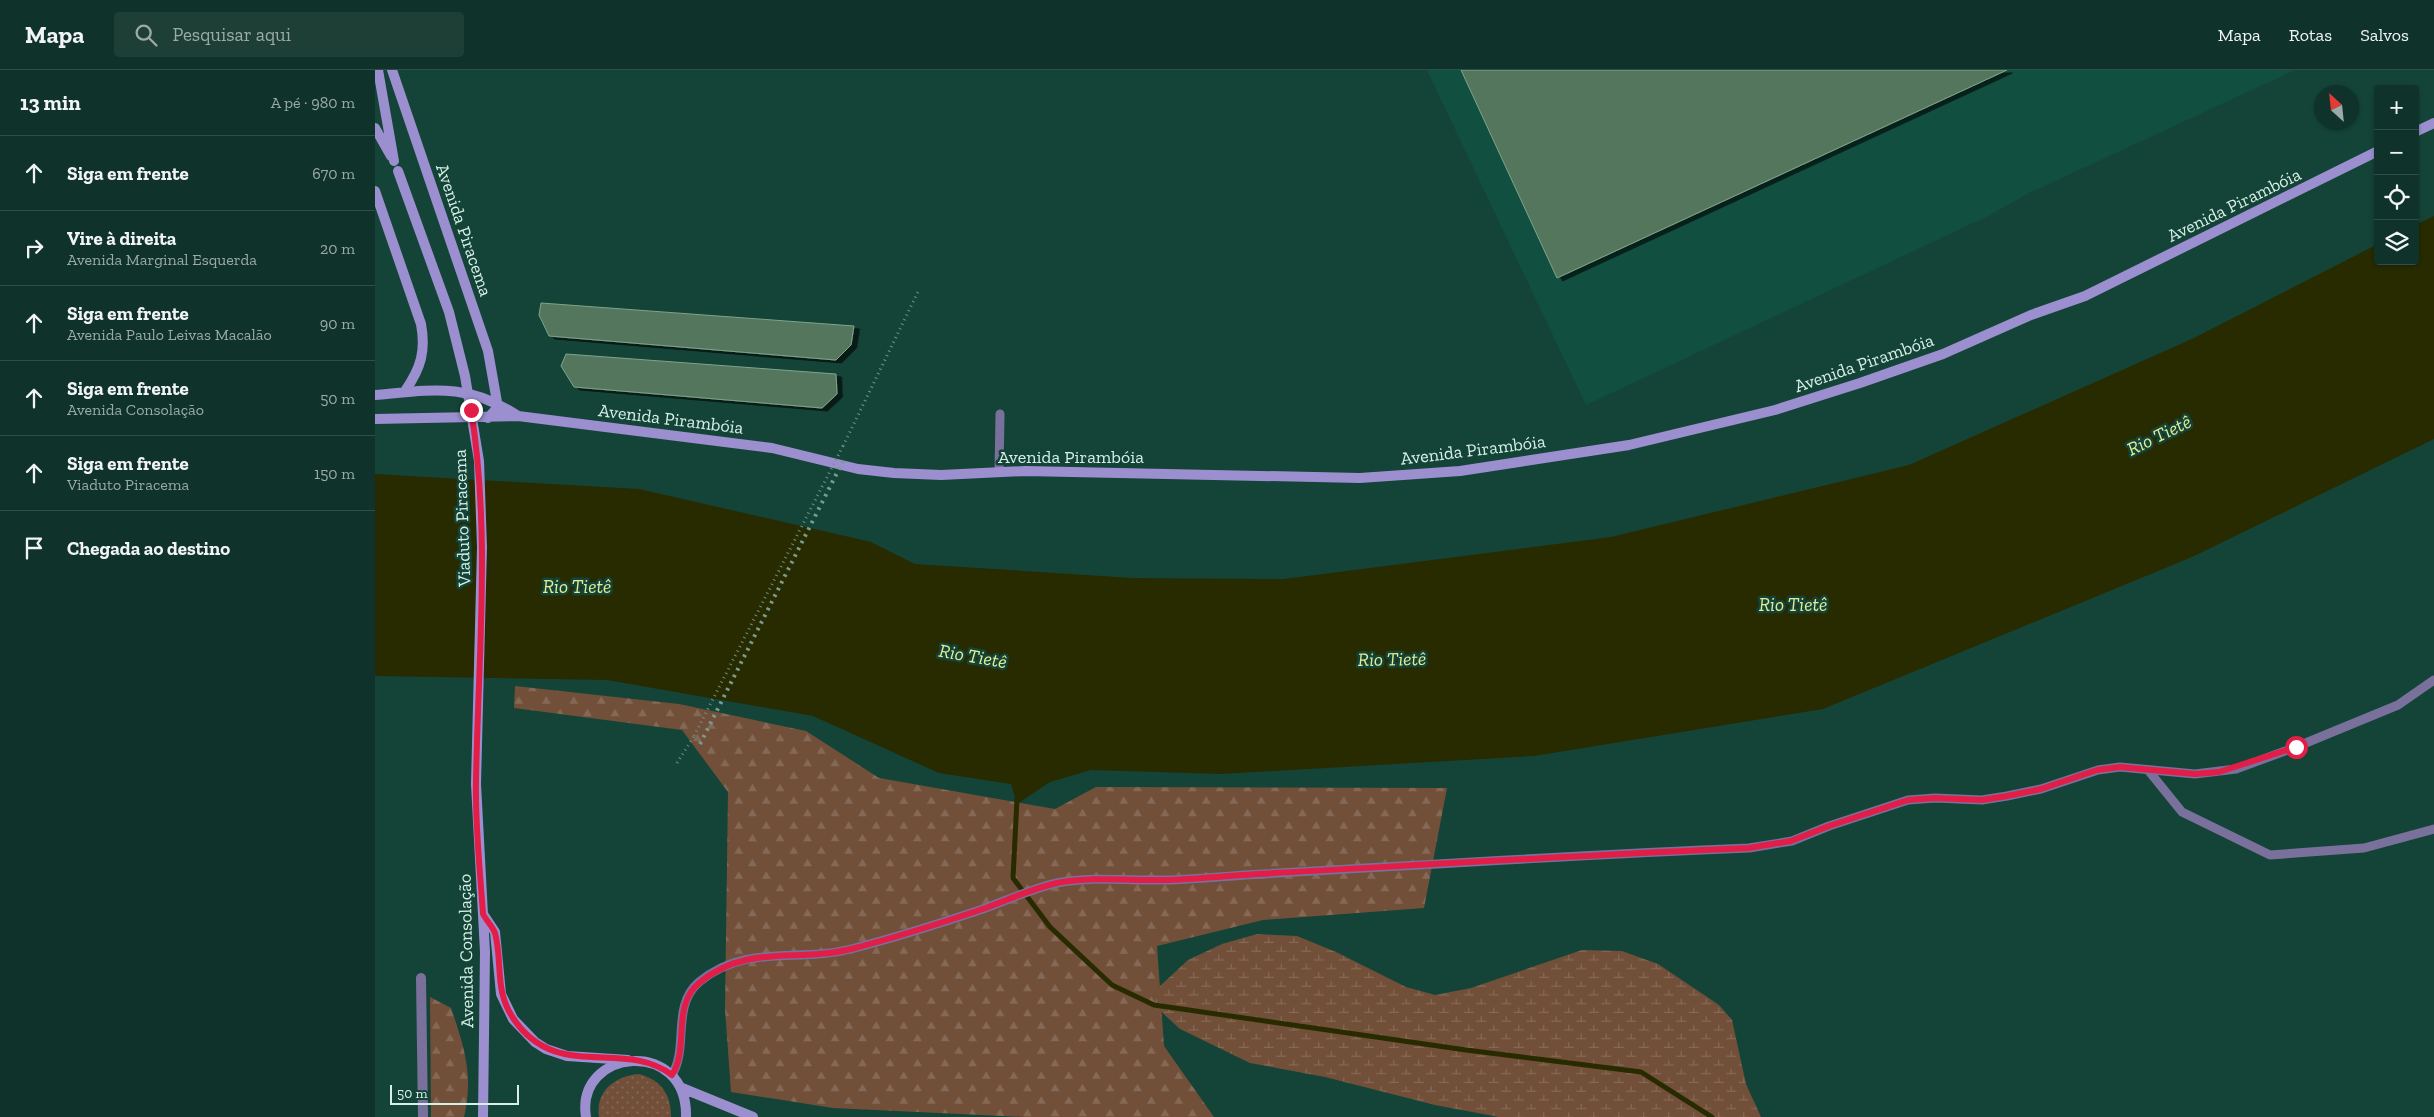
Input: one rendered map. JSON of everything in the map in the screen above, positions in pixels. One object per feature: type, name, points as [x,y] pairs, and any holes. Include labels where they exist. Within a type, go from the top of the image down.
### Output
[{"type":"main road","points":[[378,70],[394,160]]},
{"type":"main road","name":"Avenida Piracema","points":[[392,70],[488,351],[497,402]]},
{"type":"main road","points":[[2419,130],[2434,123]]},
{"type":"main road","points":[[375,128],[394,160]]},
{"type":"main road","name":"Avenida Pirambóia","points":[[375,419],[518,416],[772,448],[858,468],[895,473],[941,475],[999,472],[1360,478],[1459,471],[1629,445],[1775,410],[1860,383],[1943,354],[2031,315],[2085,296],[2374,153]]},
{"type":"main road","name":"Viaduto Piracema","points":[[394,160],[449,312],[465,376],[479,461],[482,547],[476,784]]},
{"type":"main road","points":[[375,191],[421,324],[423,339],[421,365],[405,391]]},
{"type":"main road","name":"Avenida Pirambóia","points":[[375,395],[405,391],[436,390],[462,392],[497,402],[518,416]]},
{"type":"main road","points":[[488,418],[496,409],[497,402]]},
{"type":"main road","name":"Avenida Consolação","points":[[476,784],[485,952],[483,1117]]},
{"type":"main road","points":[[483,914],[495,932],[501,994],[513,1019],[530,1037],[546,1049],[567,1056],[644,1060],[659,1065],[672,1075],[681,1088],[686,1103],[686,1117]]},
{"type":"main road","points":[[584,1114],[588,1091],[597,1077],[611,1066],[627,1060]]},
{"type":"main road","points":[[681,1088],[753,1117]]},
{"type":"street","points":[[421,978],[423,1117]]},
{"type":"lane","points":[[999,472],[1000,414]]},
{"type":"lane","points":[[672,1075],[679,1064],[683,1008],[696,985],[719,968],[748,957],[823,955],[850,950],[981,910],[1010,897],[1060,882],[1117,879],[1169,880],[1472,861],[1749,848],[1791,841],[1829,826],[1908,800],[1935,798],[1982,800],[2041,789],[2097,770],[2120,767],[2195,774],[2237,768],[2296,747],[2398,705],[2434,680]]},
{"type":"lane","points":[[2148,770],[2182,812],[2270,855],[2364,848],[2434,829]]},
{"type":"path","points":[[677,763],[694,736],[843,446],[918,292]]},
{"type":"shaded area","points":[[1427,70],[2295,70],[2027,194],[1990,215],[1586,405]]},
{"type":"green space","points":[[515,686],[679,704],[806,731],[879,778],[1055,809],[1096,787],[1447,788],[1424,908],[1263,920],[1157,946],[1164,1046],[1214,1117],[1026,1117],[833,1108],[731,1092],[725,1009],[728,792],[682,730],[514,708]]},
{"type":"green space","points":[[1257,934],[1297,936],[1336,952],[1406,987],[1435,995],[1471,988],[1582,950],[1622,951],[1658,964],[1719,1005],[1732,1020],[1746,1084],[1761,1117],[1499,1117],[1435,1105],[1325,1077],[1250,1063],[1180,1029],[1154,1005],[1160,986],[1188,960],[1222,944]]},
{"type":"green space","points":[[430,997],[451,1008],[460,1035],[468,1075],[467,1102],[464,1117],[431,1117]]},
{"type":"green space","points":[[639,1074],[653,1080],[663,1089],[669,1101],[671,1117],[599,1117],[600,1100],[609,1086],[622,1078]]},
{"type":"water","name":"Rio Tietê","points":[[2434,216],[2434,439],[2192,557],[1823,709],[1534,756],[1222,774],[1091,770],[1050,782],[1017,804],[1011,784],[939,773],[813,716],[607,680],[375,676],[375,474],[639,489],[871,542],[915,564],[1133,578],[1284,579],[1611,537],[1909,465],[2194,338],[2374,246],[2374,265],[2419,265],[2419,223]]},
{"type":"building","points":[[1461,70],[2007,70],[1557,278]]},
{"type":"building","points":[[541,303],[854,326],[851,345],[836,360],[549,336],[539,315]]},
{"type":"building","points":[[566,354],[836,374],[837,394],[822,408],[574,387],[561,366]]},
{"type":"waterway","points":[[1017,799],[1013,878],[1050,927],[1112,985],[1154,1005],[1466,1050],[1641,1072],[1712,1117]]},
{"type":"railway","points":[[700,744],[844,459]]},
{"type":"route","points":[[471,410],[479,461],[482,547],[476,784],[483,914],[495,932],[501,994],[513,1019],[535,1042],[546,1049],[567,1056],[644,1060],[659,1065],[672,1075],[679,1064],[683,1008],[696,985],[719,968],[748,957],[823,955],[850,950],[981,910],[1010,897],[1060,882],[1117,879],[1169,880],[1472,861],[1749,848],[1791,841],[1874,810],[1908,800],[1954,798],[1982,800],[2041,789],[2082,774],[2120,767],[2195,774],[2219,772],[2237,768],[2296,747]]}]
